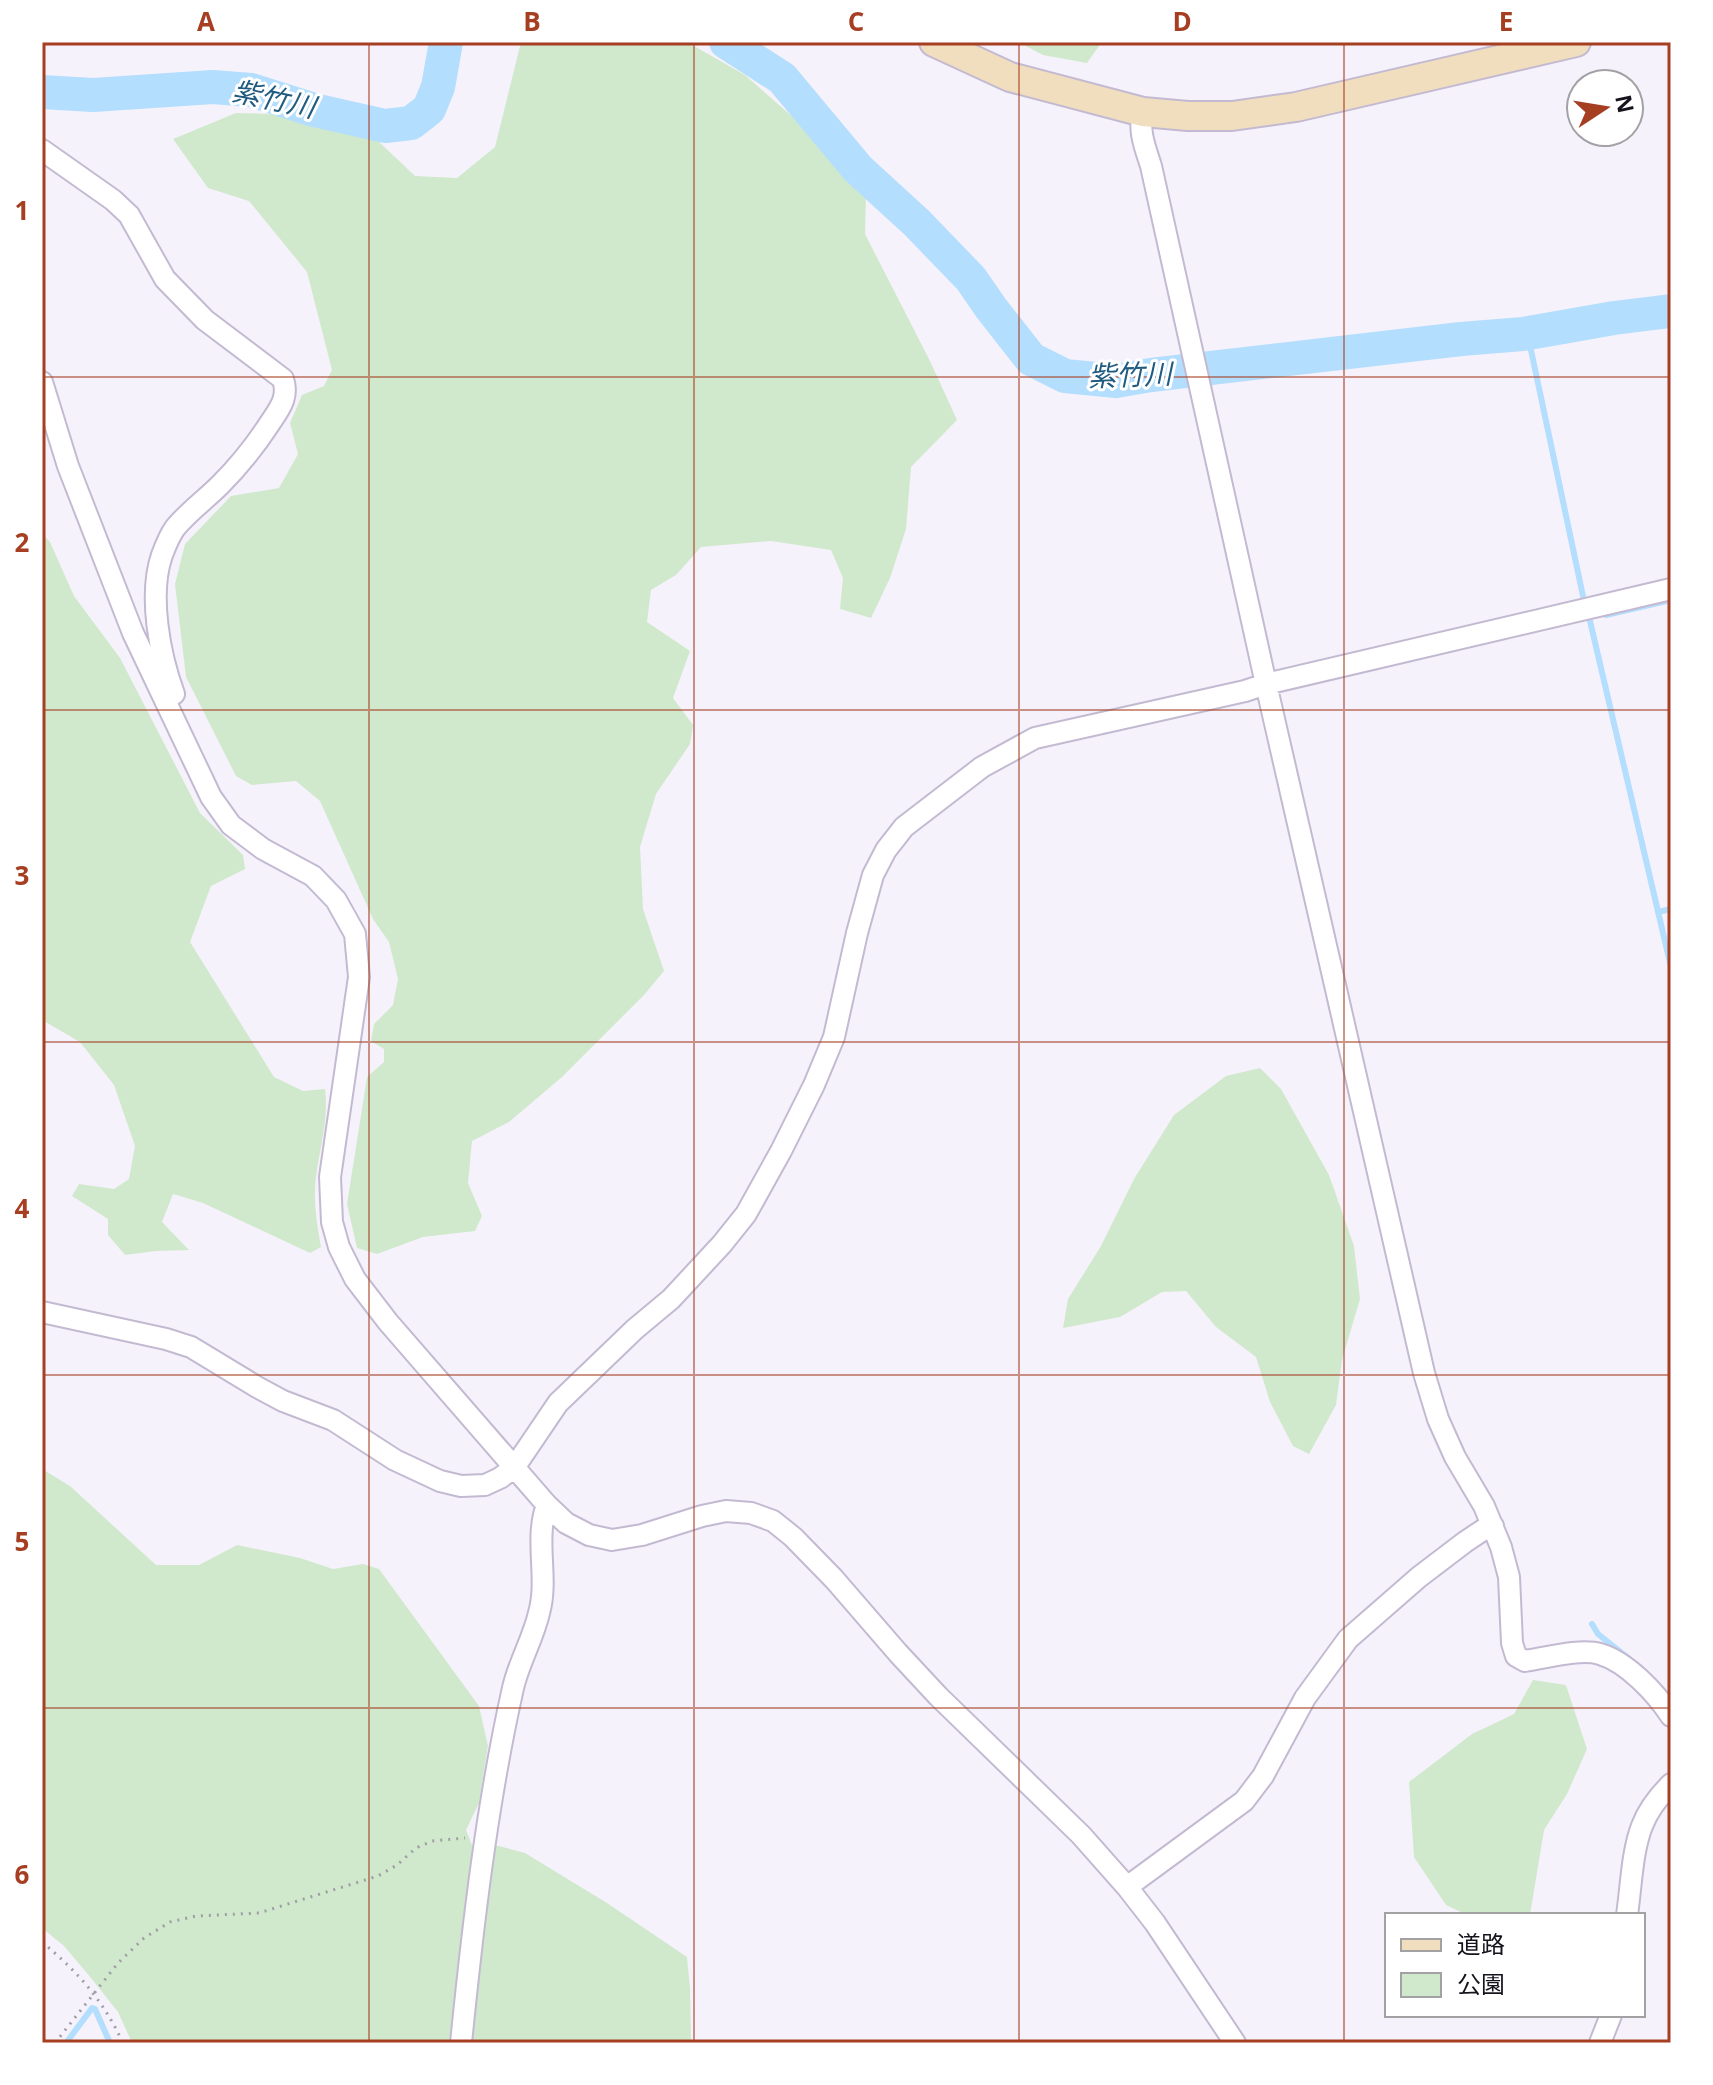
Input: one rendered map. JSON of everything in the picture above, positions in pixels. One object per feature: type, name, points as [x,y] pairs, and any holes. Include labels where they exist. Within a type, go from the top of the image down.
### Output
[{"type":"main road","points":[[934,42],[1010,77],[1143,112],[1188,116],[1232,116],[1296,107],[1576,42]]},
{"type":"street","points":[[1143,112],[1140,122],[1142,139],[1151,166],[1424,1373],[1438,1419],[1455,1457],[1484,1506],[1501,1547],[1509,1577],[1512,1643],[1516,1656],[1525,1661],[1599,1653],[1617,1662],[1644,1683],[1671,1716]]},
{"type":"street","points":[[42,150],[113,200],[129,215],[165,279],[205,320],[283,379],[286,387],[284,402],[261,437],[221,484],[174,529],[161,557],[157,613],[160,645],[175,697],[169,711]]},
{"type":"street","points":[[42,382],[68,466],[133,633],[211,797],[231,825],[263,849],[313,876],[336,900],[355,934],[359,977],[330,1177],[332,1222],[339,1247],[355,1279],[388,1322],[514,1468],[566,1523],[589,1535],[612,1540],[642,1535],[726,1511],[751,1513],[773,1521],[793,1537],[938,1696],[1081,1835],[1127,1887],[1155,1923],[1235,2043]]},
{"type":"street","points":[[42,1312],[191,1347],[283,1401],[333,1420],[395,1460],[440,1481],[461,1486],[485,1485],[514,1468],[558,1403],[671,1299],[746,1214],[814,1085],[834,1037],[873,875],[886,850],[904,827],[982,767],[1035,738],[1671,589]]},
{"type":"street","points":[[461,2043],[486,1836],[514,1683],[539,1613],[543,1586],[541,1520],[547,1505]]},
{"type":"street","points":[[1127,1887],[1244,1801],[1263,1776],[1305,1698],[1348,1639],[1419,1577],[1465,1542],[1493,1526]]},
{"type":"street","points":[[1627,1913],[1642,1826],[1657,1799],[1671,1784]]},
{"type":"street","points":[[1600,2043],[1610,2017]]},
{"type":"path","points":[[55,2043],[104,1979],[144,1938],[170,1922],[196,1916],[259,1913],[378,1876],[397,1865],[416,1848],[432,1841],[486,1836]]},
{"type":"path","points":[[42,1942],[66,1962],[95,1994],[123,2043]]},
{"type":"green space","points":[[521,42],[687,42],[745,75],[795,119],[866,194],[865,234],[957,420],[911,467],[906,529],[890,578],[871,618],[840,609],[843,578],[831,550],[771,541],[701,547],[676,575],[651,590],[647,622],[690,651],[673,698],[693,725],[690,744],[656,794],[640,847],[643,909],[664,971],[562,1077],[509,1122],[472,1141],[468,1183],[482,1216],[475,1231],[423,1237],[377,1254],[357,1248],[347,1204],[367,1077],[384,1062],[384,1049],[371,1041],[374,1024],[393,1005],[398,979],[389,942],[373,919],[320,801],[296,781],[252,785],[236,776],[186,677],[175,584],[185,544],[231,496],[279,488],[298,454],[290,423],[302,395],[324,386],[332,370],[307,272],[249,201],[208,188],[173,139],[236,113],[276,114],[376,139],[415,176],[457,178],[495,147]]},
{"type":"green space","points":[[1018,42],[1098,42],[1099,46],[1087,63],[1043,55]]},
{"type":"green space","points":[[42,533],[50,542],[74,596],[120,658],[200,813],[243,855],[245,869],[211,886],[190,942],[274,1077],[303,1091],[325,1089],[325,1122],[315,1195],[321,1247],[310,1253],[203,1203],[173,1194],[162,1222],[189,1250],[125,1255],[108,1235],[108,1219],[72,1196],[79,1184],[114,1189],[129,1179],[135,1146],[114,1085],[80,1042],[42,1020]]},
{"type":"green space","points":[[1260,1068],[1281,1089],[1329,1175],[1354,1246],[1360,1299],[1342,1360],[1336,1405],[1309,1454],[1293,1446],[1270,1402],[1256,1357],[1216,1327],[1186,1291],[1162,1292],[1120,1317],[1063,1328],[1068,1299],[1101,1246],[1134,1179],[1174,1115],[1226,1076]]},
{"type":"green space","points":[[42,1469],[70,1486],[156,1565],[199,1565],[237,1545],[300,1558],[333,1569],[363,1564],[379,1569],[479,1706],[488,1746],[479,1803],[466,1830],[472,1845],[499,1846],[525,1853],[687,1957],[691,2043],[132,2043],[118,2012],[64,1946],[42,1928]]},
{"type":"green space","points":[[1533,1680],[1566,1685],[1587,1749],[1567,1794],[1544,1830],[1530,1913],[1463,1913],[1446,1905],[1414,1857],[1409,1782],[1472,1734],[1514,1714]]},
{"type":"waterway","name":"紫竹川","points":[[42,92],[93,95],[213,87],[251,90],[314,110],[385,126],[411,123],[429,109],[438,87],[446,42]]},
{"type":"waterway","name":"紫竹川","points":[[726,42],[782,78],[858,169],[917,223],[971,279],[1031,359],[1065,376],[1116,381],[1523,334],[1671,311]]},
{"type":"waterway","points":[[1528,336],[1583,596]]},
{"type":"waterway","points":[[1606,615],[1671,600]]},
{"type":"waterway","points":[[1590,621],[1671,967]]},
{"type":"waterway","points":[[1658,912],[1671,909]]},
{"type":"waterway","points":[[1592,1624],[1598,1634],[1628,1658]]},
{"type":"waterway","points":[[66,2043],[92,2008],[110,2043]]}]
